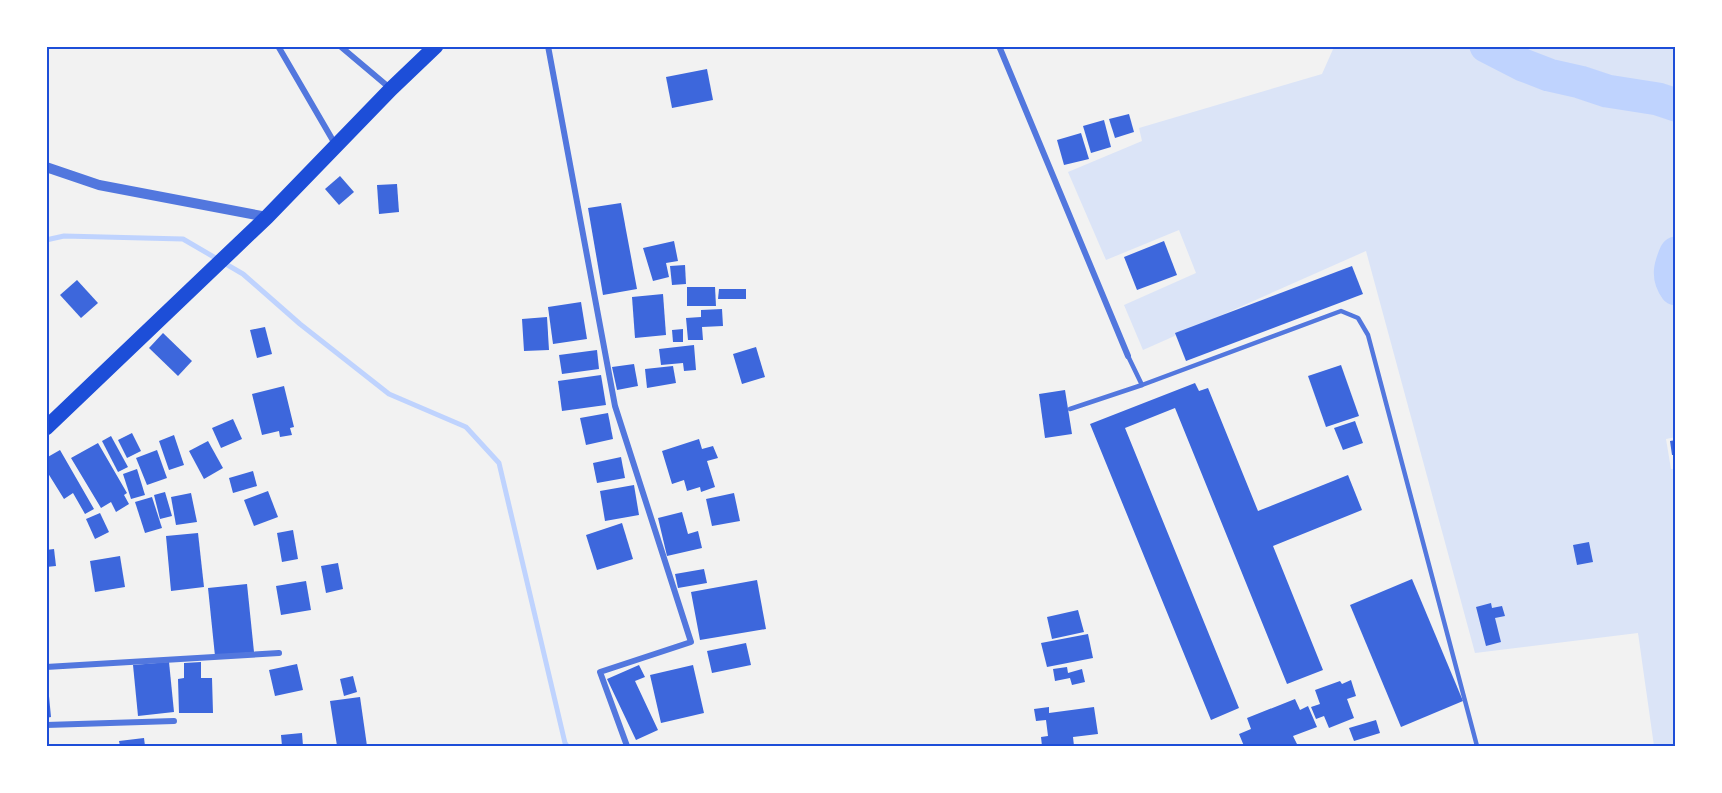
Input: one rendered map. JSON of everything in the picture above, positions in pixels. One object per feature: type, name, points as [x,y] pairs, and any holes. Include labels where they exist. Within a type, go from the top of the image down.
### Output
[{"type":"main road","points":[[46,428],[267,217],[436,46]]},
{"type":"street","points":[[278,46],[336,146]]},
{"type":"street","points":[[340,46],[391,89]]},
{"type":"street","points":[[548,46],[615,406],[691,642],[600,672],[627,747]]},
{"type":"street","points":[[999,46],[1128,356]]},
{"type":"street","points":[[46,167],[99,185],[267,217]]},
{"type":"street","points":[[46,667],[279,653]]},
{"type":"street","points":[[46,725],[174,721]]},
{"type":"lane","points":[[1071,409],[1142,385],[1341,310],[1358,318],[1368,336],[1477,747]]},
{"type":"lane","points":[[1128,356],[1142,385]]},
{"type":"shaded area","points":[[1334,47],[1675,47],[1676,437],[1666,439],[1671,469],[1676,469],[1675,746],[1654,746],[1638,633],[1475,653],[1366,251],[1143,350],[1124,305],[1196,273],[1179,230],[1106,260],[1068,172],[1142,141],[1139,128],[1322,74]]},
{"type":"building","points":[[707,69],[713,100],[672,108],[666,77]]},
{"type":"building","points":[[1129,114],[1134,132],[1115,138],[1109,119]]},
{"type":"building","points":[[1104,120],[1111,147],[1091,153],[1083,126]]},
{"type":"building","points":[[1081,133],[1089,159],[1064,165],[1057,140]]},
{"type":"building","points":[[340,176],[354,192],[339,205],[325,189]]},
{"type":"building","points":[[397,184],[399,212],[379,214],[377,185]]},
{"type":"building","points":[[621,203],[637,289],[603,295],[588,208]]},
{"type":"building","points":[[674,241],[678,261],[666,263],[669,277],[653,281],[643,248]]},
{"type":"building","points":[[1164,241],[1177,275],[1137,290],[1124,257]]},
{"type":"building","points":[[685,265],[686,284],[672,285],[670,266]]},
{"type":"building","points":[[1352,266],[1363,294],[1186,361],[1175,333]]},
{"type":"building","points":[[77,280],[98,303],[81,318],[60,295]]},
{"type":"building","points":[[687,287],[715,287],[716,306],[687,306]]},
{"type":"building","points":[[719,289],[746,289],[746,299],[718,299]]},
{"type":"building","points":[[663,294],[666,335],[635,338],[632,297]]},
{"type":"building","points":[[581,302],[587,339],[553,344],[548,307]]},
{"type":"building","points":[[722,309],[723,326],[702,327],[703,340],[688,340],[686,318],[701,317],[701,310]]},
{"type":"building","points":[[547,317],[549,350],[524,351],[522,319]]},
{"type":"building","points":[[265,327],[272,354],[257,358],[250,330]]},
{"type":"building","points":[[683,329],[683,342],[673,342],[672,330]]},
{"type":"building","points":[[163,333],[192,361],[178,376],[149,348]]},
{"type":"building","points":[[694,345],[696,370],[684,371],[683,363],[661,365],[659,349]]},
{"type":"building","points":[[756,347],[765,377],[742,384],[733,354]]},
{"type":"building","points":[[597,350],[599,369],[562,374],[559,355]]},
{"type":"building","points":[[634,364],[638,386],[617,390],[612,367]]},
{"type":"building","points":[[1341,365],[1359,416],[1326,427],[1308,376]]},
{"type":"building","points":[[673,366],[676,383],[647,388],[645,369]]},
{"type":"building","points":[[601,375],[606,405],[562,411],[558,381]]},
{"type":"building","points":[[1195,383],[1199,391],[1208,388],[1258,511],[1348,475],[1362,510],[1273,546],[1323,670],[1287,684],[1175,408],[1125,428],[1239,708],[1211,720],[1090,424]]},
{"type":"building","points":[[284,386],[294,427],[290,428],[292,435],[280,437],[279,431],[262,435],[252,394]]},
{"type":"building","points":[[1065,390],[1072,434],[1045,438],[1039,394]]},
{"type":"building","points":[[608,413],[613,439],[586,445],[580,418]]},
{"type":"building","points":[[233,419],[242,439],[221,448],[212,428]]},
{"type":"building","points":[[1355,421],[1363,443],[1343,450],[1334,428]]},
{"type":"building","points":[[132,433],[141,451],[127,458],[118,440]]},
{"type":"building","points":[[174,435],[184,465],[169,470],[159,441]]},
{"type":"building","points":[[111,436],[128,467],[118,472],[102,441]]},
{"type":"building","points":[[699,439],[702,449],[713,446],[718,458],[707,461],[715,487],[701,492],[700,487],[687,491],[684,480],[672,484],[662,451]]},
{"type":"building","points":[[1676,440],[1676,455],[1672,455],[1670,441]]},
{"type":"building","points":[[208,441],[223,468],[204,479],[189,451]]},
{"type":"building","points":[[98,443],[127,493],[124,495],[129,504],[116,512],[111,502],[101,508],[71,458]]},
{"type":"building","points":[[60,450],[94,509],[85,514],[73,493],[64,499],[46,470],[46,458]]},
{"type":"building","points":[[157,450],[167,478],[147,485],[136,458]]},
{"type":"building","points":[[621,457],[625,478],[597,483],[593,463]]},
{"type":"building","points":[[137,469],[145,495],[131,499],[123,474]]},
{"type":"building","points":[[253,471],[257,486],[233,493],[229,478]]},
{"type":"building","points":[[634,485],[639,515],[605,521],[600,491]]},
{"type":"building","points":[[268,491],[278,517],[254,526],[244,500]]},
{"type":"building","points":[[165,492],[172,516],[160,519],[154,495]]},
{"type":"building","points":[[191,493],[197,522],[176,525],[171,497]]},
{"type":"building","points":[[734,493],[740,521],[712,526],[706,499]]},
{"type":"building","points":[[152,497],[162,528],[145,533],[135,502]]},
{"type":"building","points":[[682,512],[688,534],[698,531],[702,548],[667,556],[658,518]]},
{"type":"building","points":[[100,513],[109,532],[95,539],[86,519]]},
{"type":"building","points":[[622,523],[633,559],[597,570],[586,535]]},
{"type":"building","points":[[293,530],[298,559],[282,562],[277,533]]},
{"type":"building","points":[[198,533],[204,587],[171,591],[166,536]]},
{"type":"building","points":[[1589,542],[1593,562],[1577,565],[1573,545]]},
{"type":"building","points":[[54,549],[56,566],[46,567],[46,550]]},
{"type":"building","points":[[120,556],[125,587],[95,592],[90,561]]},
{"type":"building","points":[[338,563],[343,589],[326,593],[321,566]]},
{"type":"building","points":[[704,569],[707,583],[678,588],[675,574]]},
{"type":"building","points":[[1412,579],[1463,701],[1401,727],[1350,605]]},
{"type":"building","points":[[757,580],[766,629],[700,640],[691,592]]},
{"type":"building","points":[[306,581],[311,610],[281,615],[276,586]]},
{"type":"building","points":[[247,584],[254,652],[215,656],[208,588]]},
{"type":"building","points":[[1491,603],[1492,608],[1502,606],[1505,616],[1495,618],[1501,642],[1486,646],[1476,607]]},
{"type":"building","points":[[1078,610],[1084,632],[1052,639],[1047,617]]},
{"type":"building","points":[[1088,634],[1093,658],[1047,667],[1041,643]]},
{"type":"building","points":[[746,643],[751,665],[712,673],[707,651]]},
{"type":"building","points":[[169,662],[174,712],[138,716],[133,665]]},
{"type":"building","points":[[201,662],[201,678],[212,678],[213,713],[179,713],[178,679],[184,678],[184,663]]},
{"type":"building","points":[[297,664],[303,690],[275,696],[269,670]]},
{"type":"building","points":[[639,665],[645,677],[635,681],[658,730],[636,740],[607,679]]},
{"type":"building","points":[[693,665],[704,713],[661,723],[650,675]]},
{"type":"building","points":[[1067,667],[1068,673],[1082,669],[1085,682],[1072,685],[1070,678],[1055,681],[1053,669]]},
{"type":"building","points":[[353,676],[357,692],[344,696],[340,679]]},
{"type":"building","points":[[1351,680],[1356,696],[1347,699],[1354,718],[1329,728],[1324,716],[1316,719],[1311,707],[1320,704],[1315,690],[1340,681],[1342,684]]},
{"type":"building","points":[[46,686],[48,686],[51,717],[46,718]]},
{"type":"building","points":[[360,697],[367,746],[337,746],[330,701]]},
{"type":"building","points":[[1295,699],[1300,710],[1308,706],[1317,727],[1293,736],[1298,746],[1244,746],[1239,734],[1251,729],[1247,718]]},
{"type":"building","points":[[1049,707],[1049,713],[1094,707],[1098,734],[1073,737],[1074,746],[1042,746],[1041,737],[1048,736],[1046,720],[1036,721],[1034,709]]},
{"type":"building","points":[[1376,720],[1380,733],[1354,741],[1349,728]]},
{"type":"building","points":[[302,733],[303,746],[282,746],[281,735]]},
{"type":"building","points":[[144,738],[145,746],[120,746],[119,741]]},
{"type":"waterway","points":[[1486,46],[1549,75],[1607,91],[1658,99],[1676,105]]},
{"type":"waterway","points":[[46,240],[64,236],[183,239],[243,274],[300,324],[389,394],[466,427],[499,463],[567,746]]},
{"type":"waterway","points":[[1676,253],[1670,271],[1671,280],[1676,289]]}]
